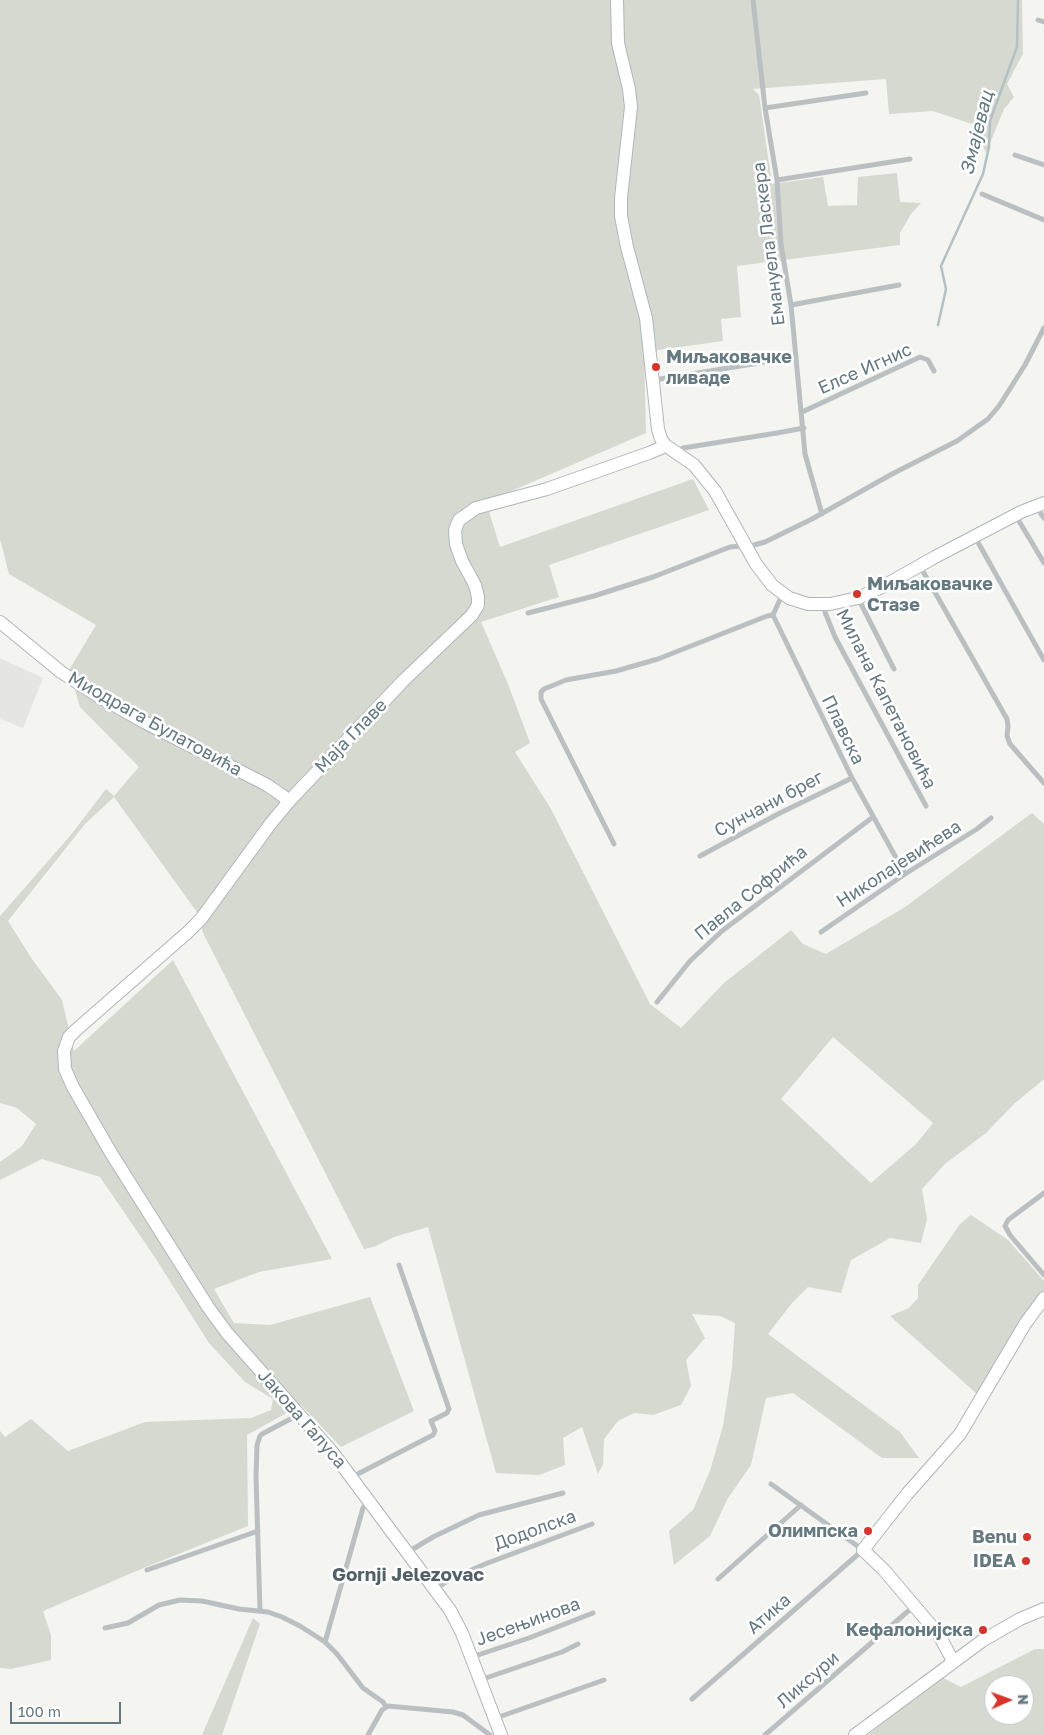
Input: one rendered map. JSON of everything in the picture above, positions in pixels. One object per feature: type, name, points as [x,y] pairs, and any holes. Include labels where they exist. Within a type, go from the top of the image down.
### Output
[{"type":"street","points":[[617,0],[618,43],[629,89],[631,107],[620,198],[621,216],[627,247],[644,308],[654,380],[657,426],[661,439],[694,465],[715,491],[745,546],[764,575],[782,594],[789,598],[808,604],[824,605],[858,598],[882,587],[1015,515],[1040,505],[1044,518]]},
{"type":"street","name":"Емануела Ласкера","points":[[753,0],[765,108],[777,180],[781,244],[791,305],[807,461],[822,514]]},
{"type":"street","points":[[765,108],[866,93]]},
{"type":"street","points":[[1015,154],[1044,165]]},
{"type":"street","points":[[777,180],[910,160]]},
{"type":"street","points":[[982,194],[1044,220]]},
{"type":"street","points":[[791,305],[899,285]]},
{"type":"street","points":[[528,613],[588,598],[653,577],[734,545],[745,546],[765,542],[822,514],[885,478],[957,441],[988,419],[999,406],[1044,328]]},
{"type":"street","points":[[654,380],[796,357]]},
{"type":"street","name":"Елсе Игнис","points":[[802,412],[920,357],[928,360],[934,371]]},
{"type":"street","points":[[670,448],[683,448],[804,428]]},
{"type":"street","name":"Маја Главе","points":[[87,1111],[65,1069],[64,1051],[70,1037],[126,984],[188,932],[216,901],[249,852],[288,802],[404,680],[475,612],[478,601],[476,589],[458,552],[455,537],[456,524],[463,516],[476,508],[547,489],[658,450],[670,448]]},
{"type":"street","points":[[1015,515],[1044,563]]},
{"type":"street","points":[[975,536],[1044,660]]},
{"type":"street","points":[[920,565],[1007,719],[1007,736],[1010,744],[1044,783]]},
{"type":"street","points":[[614,844],[540,699],[541,692],[549,686],[566,680],[616,671],[658,659],[773,615],[782,594]]},
{"type":"street","points":[[858,598],[894,669]]},
{"type":"street","name":"Милана Капетановића","points":[[824,605],[825,612],[836,636],[926,806]]},
{"type":"street","name":"Плавска","points":[[773,615],[852,778],[905,874]]},
{"type":"street","name":"Миодрага Булатовића","points":[[0,622],[54,667],[98,696],[144,722],[267,785],[283,796],[288,802]]},
{"type":"street","name":"Сунчани брег","points":[[700,856],[780,813],[852,778]]},
{"type":"street","name":"Павла Софрића","points":[[657,1002],[690,962],[722,931],[873,817]]},
{"type":"street","name":"Николајевићева","points":[[821,932],[991,818]]},
{"type":"street","name":"Јакова Галуса","points":[[87,1111],[111,1153],[210,1311],[227,1333],[328,1447],[436,1589],[456,1620],[496,1718],[501,1735]]},
{"type":"street","points":[[1044,1193],[1008,1220],[1005,1226],[1010,1235],[1044,1275]]},
{"type":"street","points":[[352,1478],[433,1435],[435,1432],[431,1424],[432,1420],[448,1413],[449,1410],[399,1264]]},
{"type":"street","points":[[863,1550],[907,1494],[964,1428],[1025,1324],[1044,1298]]},
{"type":"street","points":[[260,1610],[256,1461],[260,1436],[299,1415]]},
{"type":"street","points":[[771,1484],[863,1550],[884,1570],[941,1638],[943,1645],[957,1659]]},
{"type":"street","points":[[408,1553],[432,1537],[479,1515],[563,1493]]},
{"type":"street","points":[[325,1642],[363,1508],[369,1501]]},
{"type":"street","points":[[718,1579],[801,1505]]},
{"type":"street","name":"Додолска","points":[[436,1589],[451,1579],[485,1564],[592,1524]]},
{"type":"street","points":[[147,1570],[258,1531]]},
{"type":"street","name":"Атика","points":[[692,1699],[863,1550]]},
{"type":"street","points":[[105,1628],[128,1623],[159,1605],[180,1600],[202,1601],[238,1609],[260,1610],[282,1617],[325,1642],[337,1654],[363,1688],[384,1702],[386,1707]]},
{"type":"street","name":"Ликсури","points":[[765,1735],[915,1606]]},
{"type":"street","points":[[855,1735],[957,1659],[1004,1627],[1044,1609]]},
{"type":"street","name":"Јесењинова","points":[[471,1657],[529,1638],[594,1613]]},
{"type":"street","points":[[480,1680],[562,1652],[578,1644]]},
{"type":"street","points":[[496,1718],[604,1680]]},
{"type":"street","points":[[368,1735],[381,1712],[386,1707],[453,1712],[463,1715],[490,1735]]},
{"type":"shaded area","points":[[0,0],[1022,0],[1023,54],[1007,84],[1014,97],[1004,109],[986,153],[978,134],[981,127],[933,111],[889,114],[886,79],[753,89],[759,95],[772,184],[823,177],[828,206],[857,205],[858,177],[897,173],[900,202],[921,203],[911,214],[900,233],[900,245],[737,266],[741,317],[721,319],[723,341],[644,352],[646,433],[486,502],[500,547],[693,479],[709,510],[549,565],[559,597],[481,622],[508,684],[530,743],[515,752],[551,809],[650,1004],[681,1028],[724,983],[791,930],[803,944],[826,954],[905,907],[1032,813],[1044,824],[1044,1079],[1015,1103],[986,1133],[945,1164],[922,1189],[927,1219],[921,1243],[890,1238],[851,1260],[841,1293],[808,1287],[792,1303],[768,1334],[900,1432],[919,1458],[882,1458],[793,1393],[766,1398],[751,1465],[728,1498],[710,1536],[674,1565],[669,1531],[693,1510],[710,1471],[723,1426],[732,1368],[735,1323],[720,1316],[692,1314],[705,1338],[686,1360],[691,1386],[681,1405],[653,1415],[634,1413],[618,1421],[604,1439],[603,1464],[598,1474],[582,1427],[563,1438],[565,1465],[539,1475],[496,1473],[428,1227],[394,1237],[376,1246],[364,1249],[203,933],[199,915],[114,797],[85,824],[8,921],[32,959],[62,1000],[74,1051],[173,960],[332,1259],[259,1272],[214,1289],[234,1323],[270,1325],[370,1297],[414,1411],[341,1447],[301,1405],[247,1435],[248,1526],[43,1611],[51,1635],[51,1660],[11,1669],[0,1668],[0,1431],[5,1437],[31,1419],[68,1451],[145,1422],[251,1418],[271,1410],[273,1399],[245,1382],[209,1343],[154,1256],[100,1177],[42,1159],[0,1180],[0,1162],[22,1146],[36,1124],[17,1108],[0,1103],[0,916],[70,836],[106,789],[114,796],[139,767],[80,707],[69,670],[96,625],[9,574],[0,539]],"holes":[[[833,1037],[933,1123],[916,1144],[871,1183],[781,1099]]]},
{"type":"shaded area","points":[[0,658],[43,678],[23,728],[0,719]]},
{"type":"shaded area","points":[[971,1215],[1008,1240],[1044,1281],[1044,1290],[978,1395],[890,1316],[909,1308],[918,1298],[918,1285],[960,1224]]},
{"type":"shaded area","points":[[253,1618],[260,1624],[222,1735],[202,1735]]},
{"type":"shaded area","points":[[1035,1649],[1044,1649],[1044,1735],[868,1735],[939,1676],[961,1687],[984,1675],[984,1725],[1034,1725],[1034,1675],[984,1675]]},
{"type":"waterway","name":"Змајевац","points":[[938,325],[946,289],[941,266],[983,174],[989,147],[990,121],[1017,47],[1018,0]]},
{"type":"place","name":"Миљаковачке ливаде","points":[[656,367]]},
{"type":"place","name":"Миљаковачке Стазе","points":[[857,594]]},
{"type":"place","name":"Олимпска","points":[[868,1531]]},
{"type":"place","name":"Benu","points":[[1027,1537]]},
{"type":"place","name":"IDEA","points":[[1026,1561]]},
{"type":"place","name":"Кефалонијска","points":[[983,1630]]},
{"type":"district","name":"Gornji Jelezovac","points":[[408,1575]]}]
